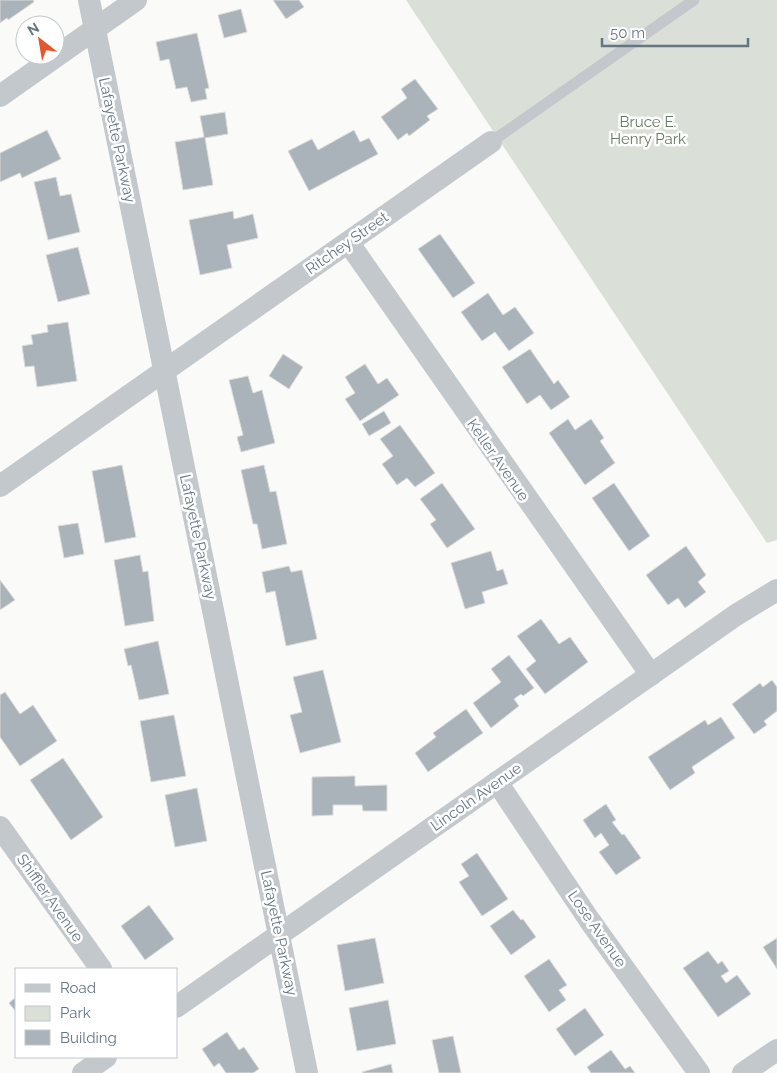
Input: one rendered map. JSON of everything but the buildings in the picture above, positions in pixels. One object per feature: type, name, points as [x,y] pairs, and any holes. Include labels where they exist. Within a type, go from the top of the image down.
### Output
[{"type":"street","name":"Lafayette Parkway","points":[[89,0],[308,1073]]},
{"type":"street","points":[[0,96],[136,0]]},
{"type":"street","name":"Ritchey Street","points":[[0,486],[491,142]]},
{"type":"street","name":"Keller Avenue","points":[[348,242],[452,395],[651,675]]},
{"type":"street","name":"Lincoln Avenue","points":[[178,1006],[736,615],[777,590]]},
{"type":"street","name":"Lose Avenue","points":[[497,782],[590,921],[699,1073]]},
{"type":"street","name":"Shiffler Avenue","points":[[0,827],[100,968]]},
{"type":"street","points":[[743,1073],[777,1050]]},
{"type":"street","points":[[83,1073],[105,1058]]},
{"type":"lane","name":"Ritchey Street","points":[[491,142],[694,0]]},
{"type":"green space","name":"Bruce E. Henry Park","points":[[406,0],[777,0],[777,540],[767,543]]}]
